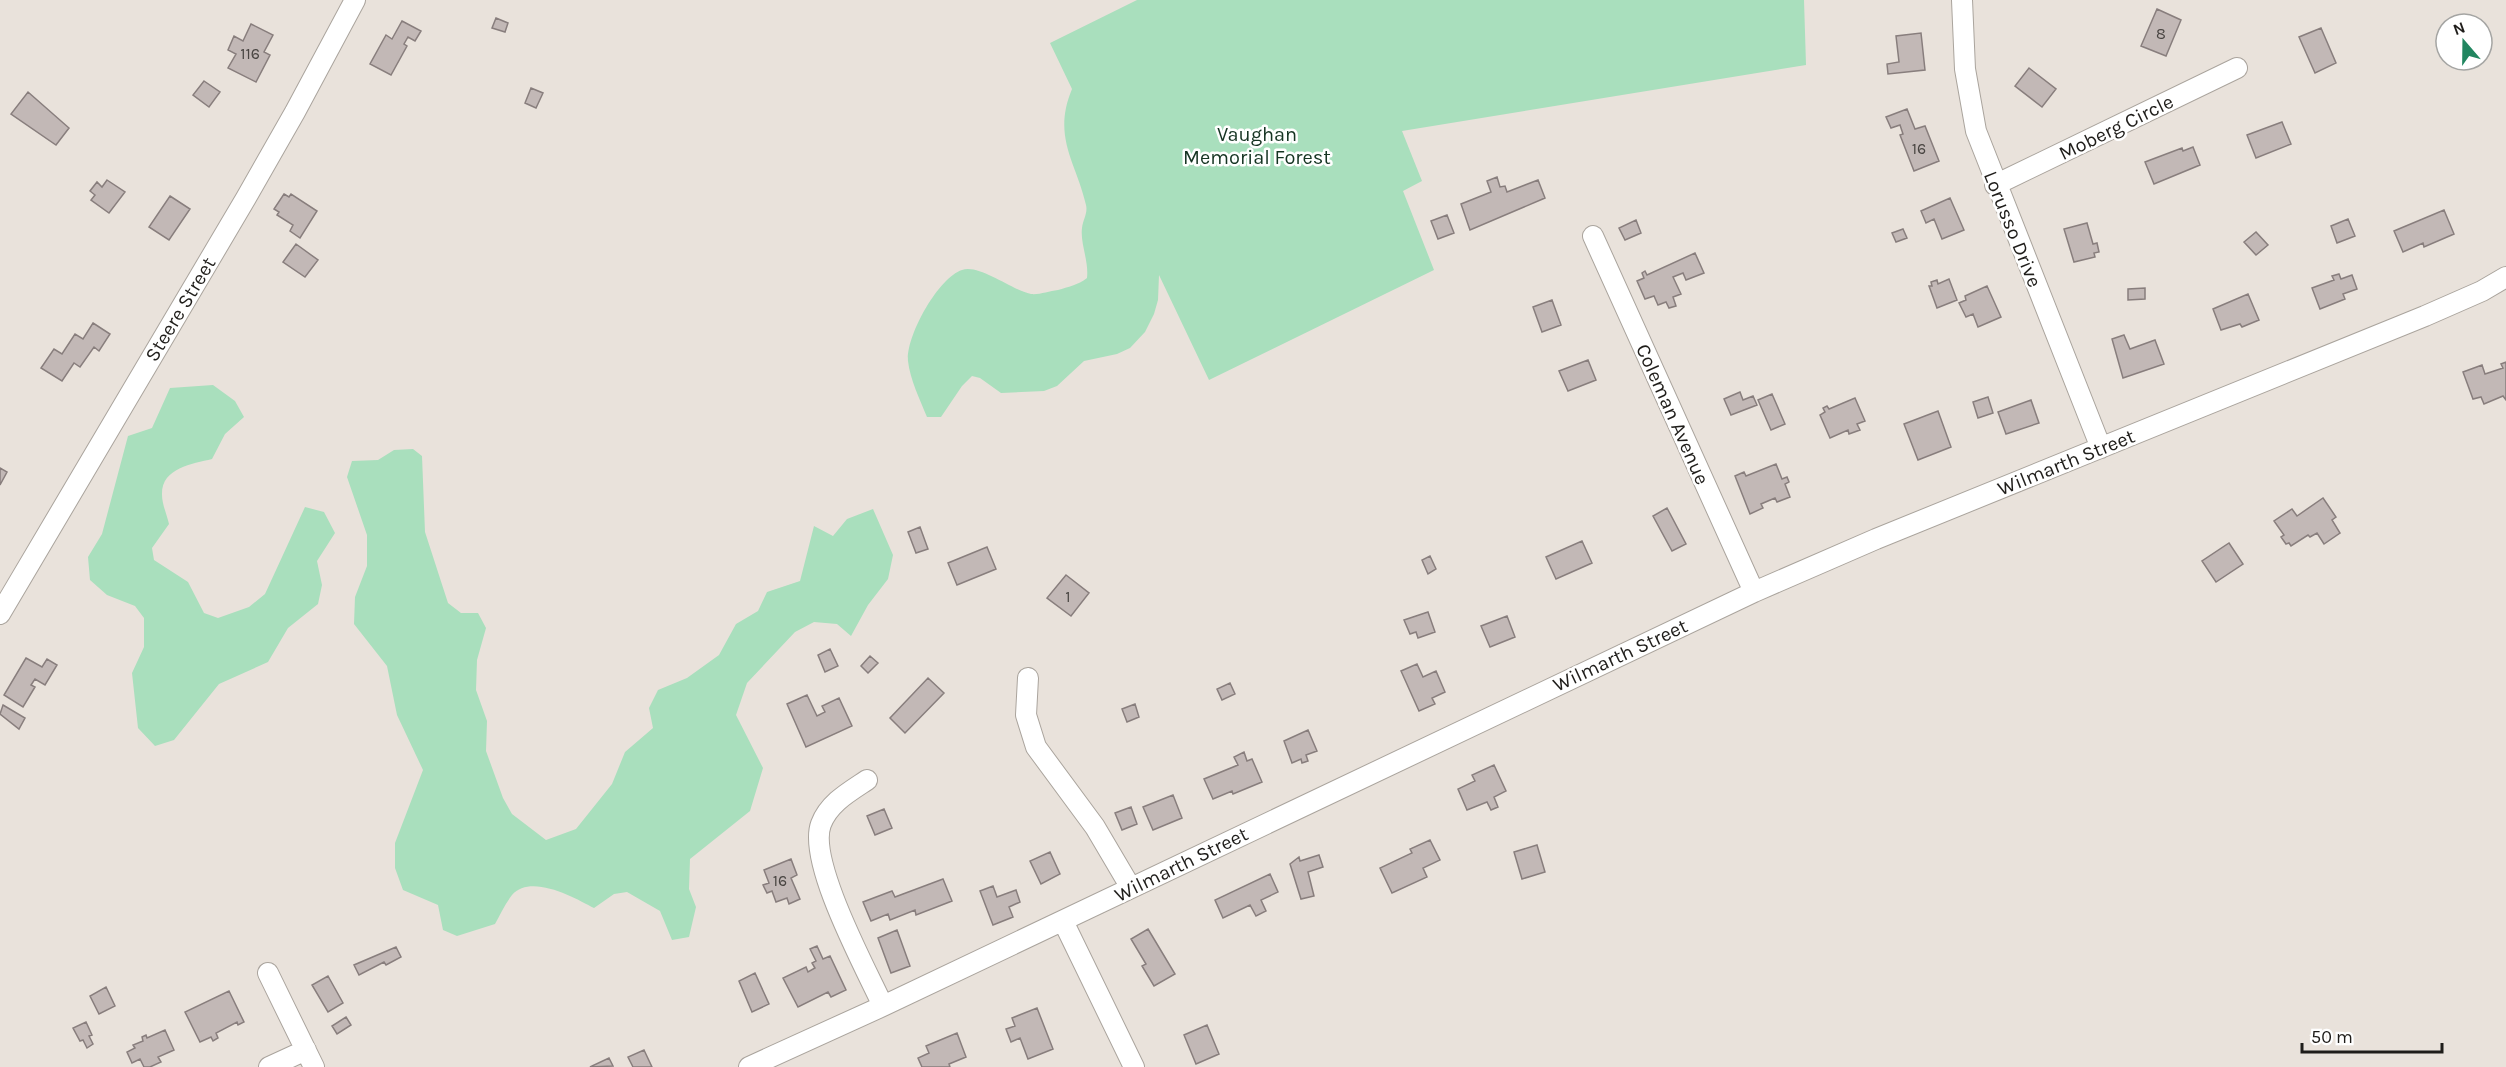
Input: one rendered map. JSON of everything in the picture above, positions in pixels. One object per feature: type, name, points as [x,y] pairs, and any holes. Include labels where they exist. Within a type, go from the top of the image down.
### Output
[{"type":"street","name":"Steere Street","points":[[0,614],[218,247],[295,112],[355,0]]},
{"type":"street","name":"Lorusso Drive","points":[[1962,0],[1970,101],[1976,131],[1995,185],[2101,448]]},
{"type":"street","name":"Moberg Circle","points":[[1995,185],[2237,68]]},
{"type":"street","name":"Coleman Avenue","points":[[1593,236],[1754,592]]},
{"type":"street","name":"Wilmarth Street","points":[[749,1067],[1063,921],[1754,592],[1876,539],[2425,316],[2482,291],[2506,277]]},
{"type":"street","points":[[1028,678],[1026,715],[1036,747],[1095,827],[1131,888]]},
{"type":"street","points":[[867,780],[832,805],[820,826],[818,848],[824,876],[883,1006]]},
{"type":"street","points":[[1063,921],[1134,1067]]},
{"type":"street","points":[[268,973],[310,1058],[269,1067]]},
{"type":"green space","name":"Vaughan Memorial Forest","points":[[1137,0],[1804,0],[1806,65],[1402,131],[1422,181],[1403,191],[1434,270],[1209,380],[1159,275],[1158,300],[1154,314],[1145,332],[1130,348],[1117,354],[1084,361],[1057,386],[1044,391],[1001,393],[980,378],[972,376],[962,386],[941,417],[927,417],[911,375],[908,361],[909,350],[912,337],[925,309],[943,284],[953,275],[962,270],[978,271],[1031,294],[1069,287],[1087,278],[1082,240],[1086,205],[1065,135],[1066,106],[1072,89],[1050,43]]},
{"type":"green space","points":[[213,385],[235,401],[244,417],[225,434],[212,459],[179,469],[167,479],[162,495],[169,524],[152,548],[154,560],[188,582],[204,613],[218,618],[249,607],[265,594],[305,507],[324,512],[335,533],[317,561],[322,585],[318,604],[288,628],[268,662],[219,684],[174,740],[155,746],[138,728],[132,673],[144,647],[144,618],[135,606],[107,595],[90,580],[88,557],[102,534],[128,436],[152,428],[170,388]]},
{"type":"green space","points":[[413,449],[422,456],[425,532],[448,603],[461,613],[478,613],[486,628],[477,660],[476,690],[487,721],[486,751],[503,798],[512,814],[546,840],[576,829],[612,784],[625,752],[653,728],[649,708],[658,690],[687,678],[719,655],[736,624],[758,611],[767,592],[800,581],[814,526],[833,536],[847,519],[873,509],[893,555],[888,579],[868,605],[851,636],[837,624],[814,622],[795,632],[747,683],[736,715],[763,768],[750,811],[690,859],[689,889],[696,907],[689,937],[672,940],[660,911],[627,892],[614,894],[594,908],[565,894],[530,886],[512,895],[495,924],[457,936],[443,930],[438,905],[403,890],[395,868],[395,843],[423,770],[397,715],[387,666],[354,624],[355,597],[367,566],[367,535],[347,477],[352,461],[378,460],[394,450]]},
{"type":"building","points":[[2157,9],[2181,20],[2166,56],[2141,46]]},
{"type":"building","points":[[496,18],[508,23],[505,32],[492,28]]},
{"type":"building","points":[[402,21],[421,31],[415,41],[408,37],[404,44],[407,46],[391,75],[370,64],[386,35],[392,39]]},
{"type":"building","points":[[251,24],[273,35],[264,52],[270,55],[256,82],[228,68],[236,54],[228,50],[234,36],[243,41]]},
{"type":"building","points":[[2321,28],[2336,63],[2315,73],[2299,37]]},
{"type":"building","points":[[1921,33],[1925,70],[1888,74],[1887,64],[1899,62],[1896,36]]},
{"type":"building","points":[[2029,68],[2056,89],[2042,107],[2015,86]]},
{"type":"building","points":[[204,81],[220,92],[209,107],[193,95]]},
{"type":"building","points":[[531,88],[543,93],[536,108],[525,103]]},
{"type":"building","points":[[28,92],[69,128],[56,145],[11,114]]},
{"type":"building","points":[[1907,109],[1915,129],[1925,126],[1939,161],[1914,171],[1900,135],[1903,134],[1900,125],[1891,128],[1886,117]]},
{"type":"building","points":[[2282,122],[2291,144],[2256,158],[2247,135]]},
{"type":"building","points":[[2193,147],[2200,165],[2154,184],[2145,162],[2182,148],[2183,151]]},
{"type":"building","points":[[1497,177],[1500,187],[1505,186],[1507,192],[1538,180],[1545,198],[1470,230],[1461,204],[1491,192],[1487,181]]},
{"type":"building","points":[[107,180],[125,192],[109,213],[91,200],[95,195],[90,191],[97,182],[102,187]]},
{"type":"building","points":[[284,194],[289,197],[291,194],[317,211],[300,238],[290,231],[293,225],[277,215],[279,212],[274,209]]},
{"type":"building","points":[[170,196],[190,209],[169,240],[149,227]]},
{"type":"building","points":[[1950,198],[1964,230],[1942,239],[1934,219],[1926,223],[1921,211]]},
{"type":"building","points":[[2444,210],[2454,234],[2424,247],[2423,243],[2403,252],[2394,231]]},
{"type":"building","points":[[1447,215],[1454,233],[1438,239],[1431,221]]},
{"type":"building","points":[[2348,219],[2355,236],[2337,243],[2331,226]]},
{"type":"building","points":[[1636,220],[1641,233],[1625,240],[1619,228]]},
{"type":"building","points":[[2087,223],[2093,244],[2097,243],[2099,252],[2094,253],[2095,257],[2074,262],[2064,229]]},
{"type":"building","points":[[1903,229],[1907,238],[1896,242],[1892,233]]},
{"type":"building","points":[[2256,232],[2268,245],[2256,255],[2244,242]]},
{"type":"building","points":[[296,244],[318,260],[305,277],[283,262]]},
{"type":"building","points":[[1695,253],[1704,273],[1686,280],[1683,273],[1673,277],[1681,294],[1673,297],[1676,306],[1669,308],[1666,302],[1658,305],[1654,296],[1645,299],[1637,281],[1644,278],[1642,273],[1645,271],[1647,275]]},
{"type":"building","points":[[2339,274],[2341,279],[2352,275],[2357,289],[2343,294],[2345,299],[2320,309],[2312,288],[2334,280],[2332,276]]},
{"type":"building","points":[[1949,279],[1957,300],[1937,308],[1929,286],[1932,286],[1931,282],[1937,280],[1938,284]]},
{"type":"building","points":[[1987,286],[2001,317],[1978,327],[1973,314],[1966,317],[1959,303],[1966,300],[1965,296]]},
{"type":"building","points":[[2145,288],[2145,299],[2128,300],[2128,289]]},
{"type":"building","points":[[2248,294],[2259,320],[2242,327],[2240,324],[2221,330],[2213,309]]},
{"type":"building","points":[[1552,300],[1561,325],[1542,332],[1533,307]]},
{"type":"building","points":[[93,323],[110,334],[99,351],[94,347],[80,367],[74,363],[62,381],[41,368],[54,349],[62,354],[75,334],[83,339]]},
{"type":"building","points":[[2124,335],[2130,349],[2155,340],[2164,364],[2123,378],[2112,339]]},
{"type":"building","points":[[1588,360],[1596,380],[1568,391],[1559,371]]},
{"type":"building","points":[[2506,362],[2506,400],[2503,396],[2484,404],[2481,397],[2473,399],[2463,372],[2482,365],[2485,374],[2503,368],[2501,364]]},
{"type":"building","points":[[1740,392],[1743,400],[1753,396],[1757,405],[1731,415],[1724,399]]},
{"type":"building","points":[[1772,394],[1785,424],[1771,430],[1758,400]]},
{"type":"building","points":[[1988,397],[1993,413],[1978,418],[1973,402]]},
{"type":"building","points":[[1855,398],[1865,421],[1857,424],[1860,430],[1849,434],[1848,430],[1830,438],[1820,415],[1825,412],[1823,408],[1827,406],[1829,409]]},
{"type":"building","points":[[2031,400],[2039,423],[2006,434],[1998,412]]},
{"type":"building","points":[[1938,411],[1951,447],[1918,460],[1904,424]]},
{"type":"building","points":[[1776,464],[1782,479],[1787,477],[1789,482],[1785,484],[1790,497],[1777,502],[1775,498],[1761,504],[1763,508],[1750,514],[1735,476],[1744,472],[1746,476]]},
{"type":"building","points":[[0,468],[7,472],[0,485]]},
{"type":"building","points":[[2323,498],[2336,517],[2332,520],[2340,533],[2324,544],[2317,533],[2310,537],[2308,535],[2291,546],[2289,543],[2286,544],[2281,537],[2284,535],[2274,521],[2292,509],[2297,516]]},
{"type":"building","points":[[1667,508],[1686,544],[1672,551],[1653,516]]},
{"type":"building","points":[[920,527],[928,549],[916,553],[908,532]]},
{"type":"building","points":[[1582,541],[1592,563],[1556,579],[1546,557]]},
{"type":"building","points":[[2229,543],[2243,564],[2216,582],[2202,561]]},
{"type":"building","points":[[987,547],[996,569],[957,585],[948,563]]},
{"type":"building","points":[[1430,556],[1436,569],[1428,574],[1422,560]]},
{"type":"building","points":[[1066,575],[1089,593],[1071,616],[1047,598]]},
{"type":"building","points":[[1428,612],[1435,632],[1418,638],[1416,632],[1410,634],[1404,620]]},
{"type":"building","points":[[1507,616],[1515,637],[1490,647],[1481,626]]},
{"type":"building","points":[[830,649],[838,666],[825,672],[818,655]]},
{"type":"building","points":[[870,656],[878,663],[868,673],[861,666]]},
{"type":"building","points":[[26,658],[42,667],[47,659],[57,665],[45,685],[35,679],[31,685],[35,687],[23,707],[4,695]]},
{"type":"building","points":[[1417,664],[1423,677],[1436,671],[1445,692],[1432,698],[1435,704],[1419,711],[1401,671]]},
{"type":"building","points":[[928,678],[944,693],[905,733],[890,718]]},
{"type":"building","points":[[1230,683],[1235,694],[1222,700],[1217,689]]},
{"type":"building","points":[[807,695],[817,716],[825,712],[822,706],[839,698],[852,726],[806,747],[787,704]]},
{"type":"building","points":[[1135,704],[1139,717],[1127,722],[1122,709]]},
{"type":"building","points":[[3,705],[25,718],[19,729],[0,714]]},
{"type":"building","points":[[1308,730],[1317,751],[1306,755],[1308,761],[1302,763],[1301,759],[1292,763],[1284,741]]},
{"type":"building","points":[[1244,752],[1247,761],[1252,759],[1262,782],[1233,794],[1232,791],[1213,799],[1204,779],[1238,765],[1234,757]]},
{"type":"building","points":[[1494,765],[1506,791],[1494,797],[1498,807],[1491,810],[1487,802],[1467,810],[1458,789],[1475,781],[1472,775]]},
{"type":"building","points":[[1173,795],[1182,818],[1153,830],[1143,807]]},
{"type":"building","points":[[1131,807],[1137,824],[1122,830],[1115,813]]},
{"type":"building","points":[[884,809],[892,828],[875,835],[867,816]]},
{"type":"building","points":[[1430,840],[1440,860],[1423,868],[1427,877],[1392,893],[1380,868],[1412,853],[1410,849]]},
{"type":"building","points":[[1537,845],[1545,872],[1522,879],[1514,852]]},
{"type":"building","points":[[1050,852],[1060,874],[1041,884],[1030,861]]},
{"type":"building","points":[[1319,855],[1323,867],[1308,872],[1314,896],[1301,899],[1290,864],[1299,857],[1300,861]]},
{"type":"building","points":[[791,859],[797,875],[791,878],[800,899],[789,904],[787,898],[776,902],[772,891],[767,893],[763,885],[769,883],[764,870]]},
{"type":"building","points":[[1270,874],[1278,892],[1261,900],[1266,911],[1256,916],[1250,905],[1223,918],[1215,900]]},
{"type":"building","points":[[943,879],[952,901],[916,915],[915,910],[890,920],[888,914],[871,921],[863,902],[892,891],[895,897]]},
{"type":"building","points":[[993,886],[997,897],[1016,890],[1020,902],[1009,907],[1013,917],[993,925],[980,891]]},
{"type":"building","points":[[1148,929],[1175,974],[1154,986],[1142,966],[1146,964],[1131,939]]},
{"type":"building","points":[[897,930],[910,966],[891,973],[878,938]]},
{"type":"building","points":[[817,946],[823,959],[830,956],[846,990],[831,997],[828,992],[798,1007],[783,978],[806,967],[808,972],[815,968],[812,963],[816,961],[810,949]]},
{"type":"building","points":[[396,947],[401,957],[386,965],[384,962],[359,975],[354,965]]},
{"type":"building","points":[[755,973],[769,1004],[752,1012],[739,981]]},
{"type":"building","points":[[328,976],[343,1003],[328,1012],[312,985]]},
{"type":"building","points":[[106,987],[115,1006],[99,1014],[90,996]]},
{"type":"building","points":[[229,991],[244,1022],[238,1025],[237,1022],[216,1033],[218,1038],[213,1041],[211,1037],[200,1042],[185,1012]]},
{"type":"building","points":[[1037,1008],[1053,1049],[1028,1059],[1020,1038],[1011,1042],[1006,1029],[1015,1026],[1012,1018]]},
{"type":"building","points":[[346,1017],[351,1025],[337,1034],[332,1026]]},
{"type":"building","points":[[86,1022],[93,1044],[87,1048],[73,1028]]},
{"type":"building","points":[[1207,1025],[1219,1054],[1196,1064],[1184,1035]]},
{"type":"building","points":[[165,1030],[174,1050],[158,1057],[161,1062],[150,1067],[144,1067],[140,1059],[132,1063],[127,1052],[135,1048],[133,1045],[143,1041],[142,1037],[146,1035],[147,1038]]},
{"type":"building","points":[[957,1033],[966,1057],[949,1064],[950,1067],[922,1067],[918,1058],[929,1053],[926,1046]]},
{"type":"building","points":[[644,1050],[652,1067],[633,1067],[628,1057]]},
{"type":"building","points":[[609,1058],[613,1066],[590,1067]]}]
